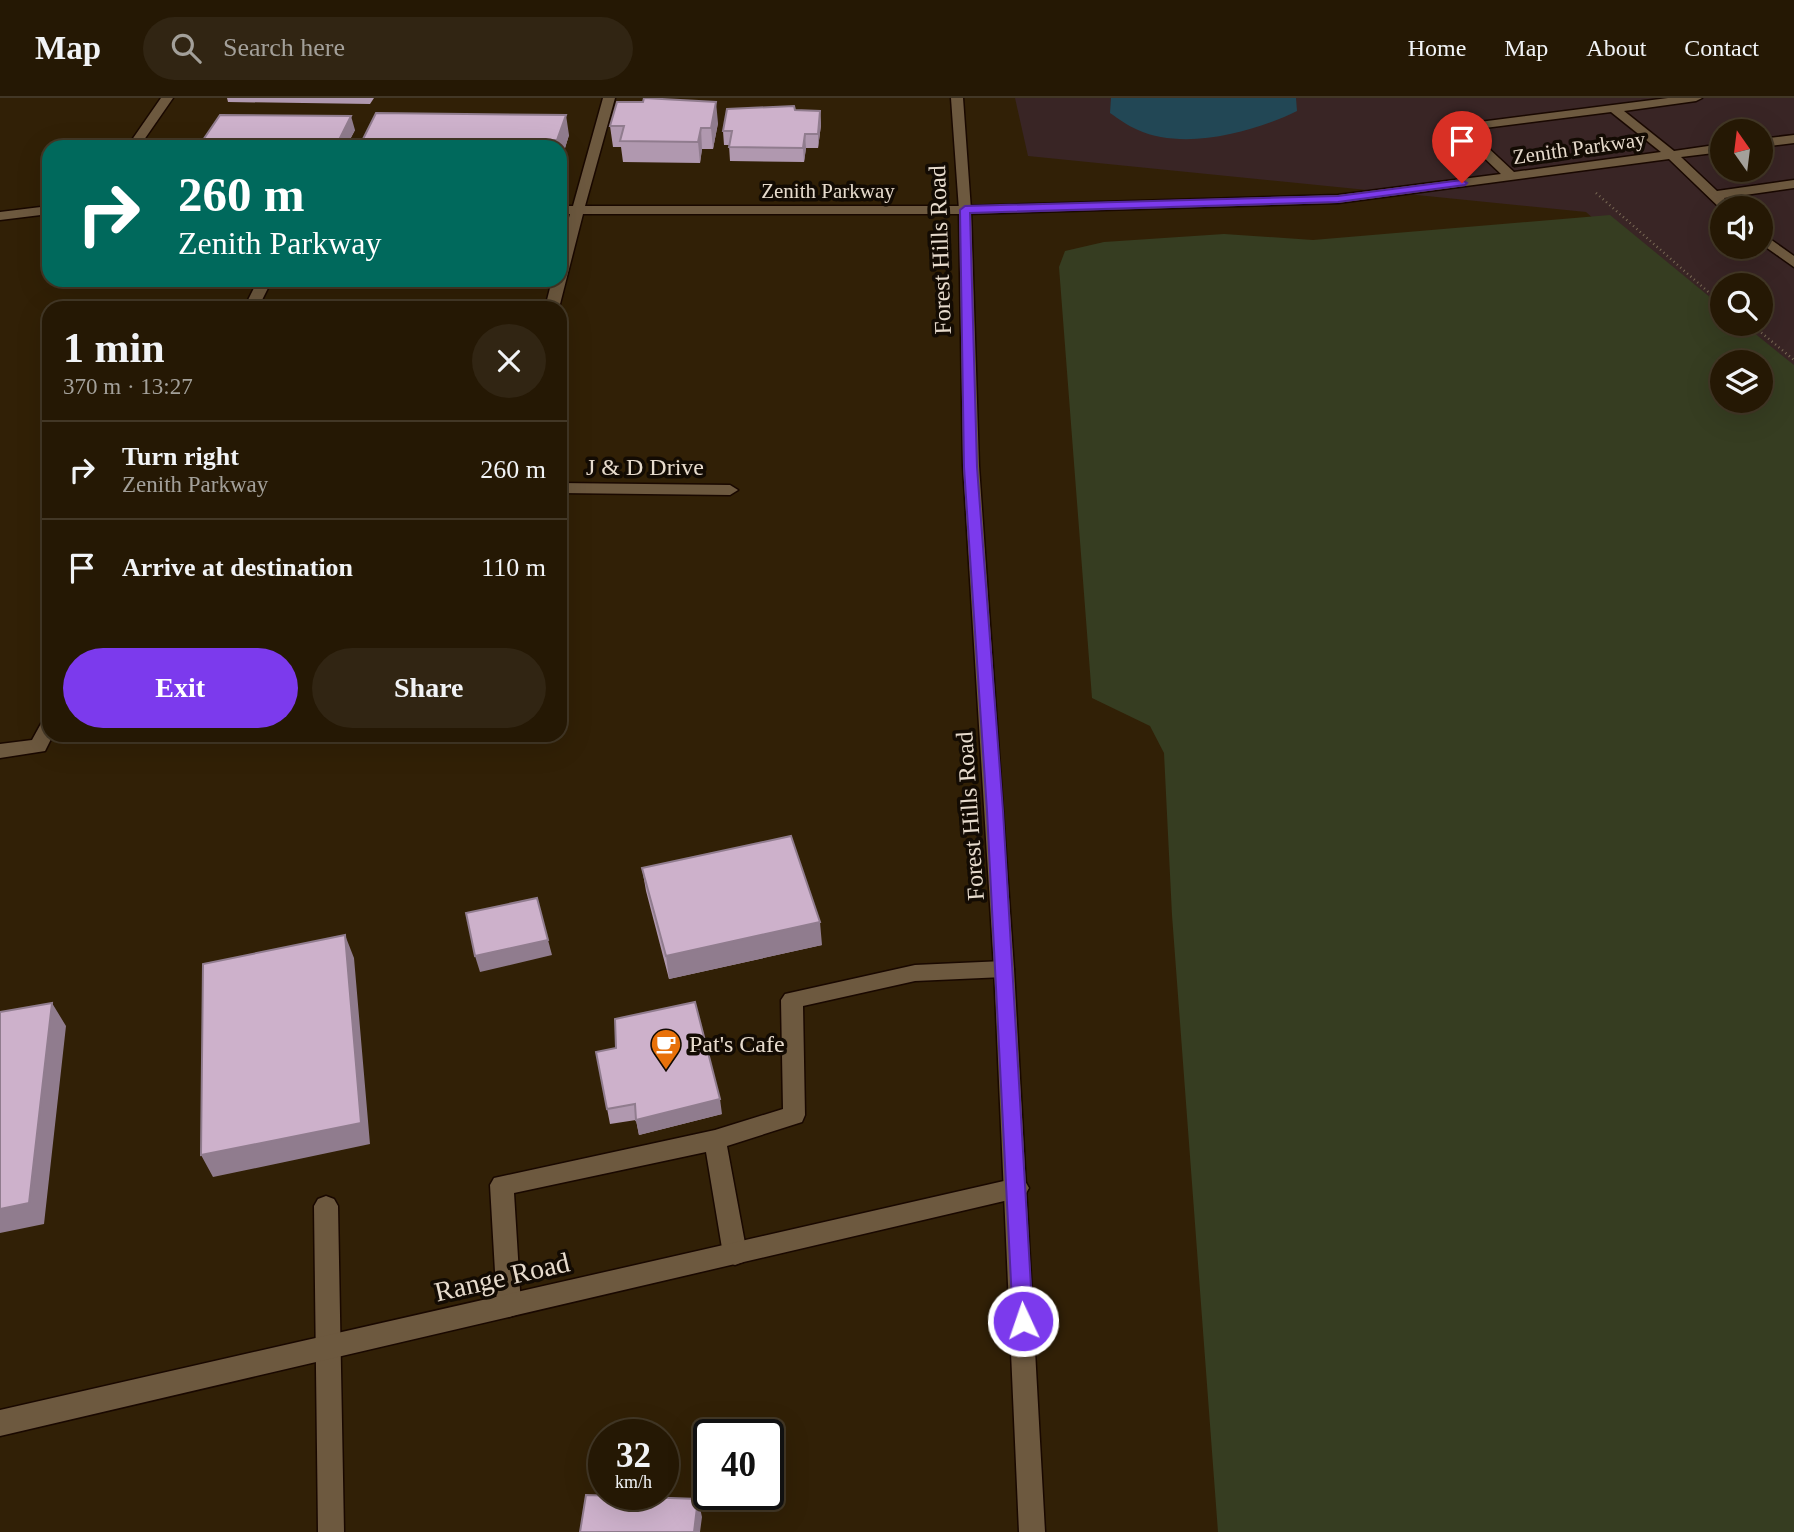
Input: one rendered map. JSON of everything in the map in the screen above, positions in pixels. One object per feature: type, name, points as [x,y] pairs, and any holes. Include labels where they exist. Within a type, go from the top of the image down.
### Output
[{"type":"street","points":[[138,140],[167,98]]},
{"type":"street","points":[[567,248],[609,98]]},
{"type":"street","name":"Forest Hills Road","points":[[957,98],[965,210],[971,467],[1017,1188],[1032,1532]]},
{"type":"street","points":[[1511,176],[1460,128],[1696,98]]},
{"type":"street","points":[[1614,109],[1672,155],[1712,196],[1794,184]]},
{"type":"street","points":[[1773,141],[1794,139]]},
{"type":"street","name":"Zenith Parkway","points":[[567,210],[965,210],[1338,199],[1710,150]]},
{"type":"street","points":[[0,216],[42,211]]},
{"type":"street","points":[[1773,246],[1794,263]]},
{"type":"street","name":"J & D Drive","points":[[567,488],[730,490]]},
{"type":"street","points":[[0,751],[38,746],[42,738]]},
{"type":"street","points":[[509,1306],[502,1185],[715,1140],[794,1115],[792,1000],[915,973],[1004,969]]},
{"type":"street","points":[[715,1140],[735,1254]]},
{"type":"street","name":"Range Road","points":[[0,1423],[1017,1188]]},
{"type":"street","points":[[326,1206],[331,1532]]},
{"type":"path","points":[[1551,171],[1567,185],[1583,183],[1622,214],[1668,262],[1710,295]]},
{"type":"path","points":[[1765,336],[1794,360]]},
{"type":"shaded area","points":[[1015,98],[1794,98],[1794,398],[1773,376],[1773,350],[1741,350],[1725,336],[1773,336],[1773,273],[1710,273],[1710,323],[1586,212],[1028,156]]},
{"type":"green space","points":[[1610,215],[1710,297],[1710,336],[1758,336],[1794,365],[1794,1532],[1218,1532],[1172,915],[1164,753],[1150,726],[1092,698],[1059,267],[1065,251],[1104,242],[1224,234],[1313,240]]},
{"type":"water","points":[[1111,98],[1296,98],[1297,111],[1240,132],[1197,139],[1176,139],[1156,136],[1127,124],[1110,113]]},
{"type":"building","points":[[644,98],[716,102],[711,128],[701,128],[698,142],[620,141],[624,126],[610,126],[617,102],[643,102]]},
{"type":"building","points":[[794,106],[795,110],[820,111],[818,134],[805,134],[803,148],[729,147],[732,131],[723,131],[727,109]]},
{"type":"building","points":[[376,113],[566,115],[557,140],[363,139]]},
{"type":"building","points":[[220,115],[351,116],[339,140],[203,140]]},
{"type":"building","points":[[791,836],[820,922],[666,956],[642,868]]},
{"type":"building","points":[[537,898],[548,940],[475,956],[466,913]]},
{"type":"building","points":[[345,935],[361,1123],[201,1155],[203,964]]},
{"type":"building","points":[[695,1002],[720,1099],[636,1120],[635,1104],[607,1109],[596,1052],[616,1048],[615,1019]]},
{"type":"building","points":[[52,1003],[29,1203],[0,1209],[0,1012]]},
{"type":"building","points":[[586,1495],[588,1510],[679,1510],[679,1498],[693,1499],[693,1510],[697,1510],[694,1532],[580,1532]]},
{"type":"place","name":"Pat's Cafe","points":[[666,1071]]},
{"type":"route","points":[[1023,1321],[995,811],[971,467],[965,210],[1338,199],[1462,183]]}]
